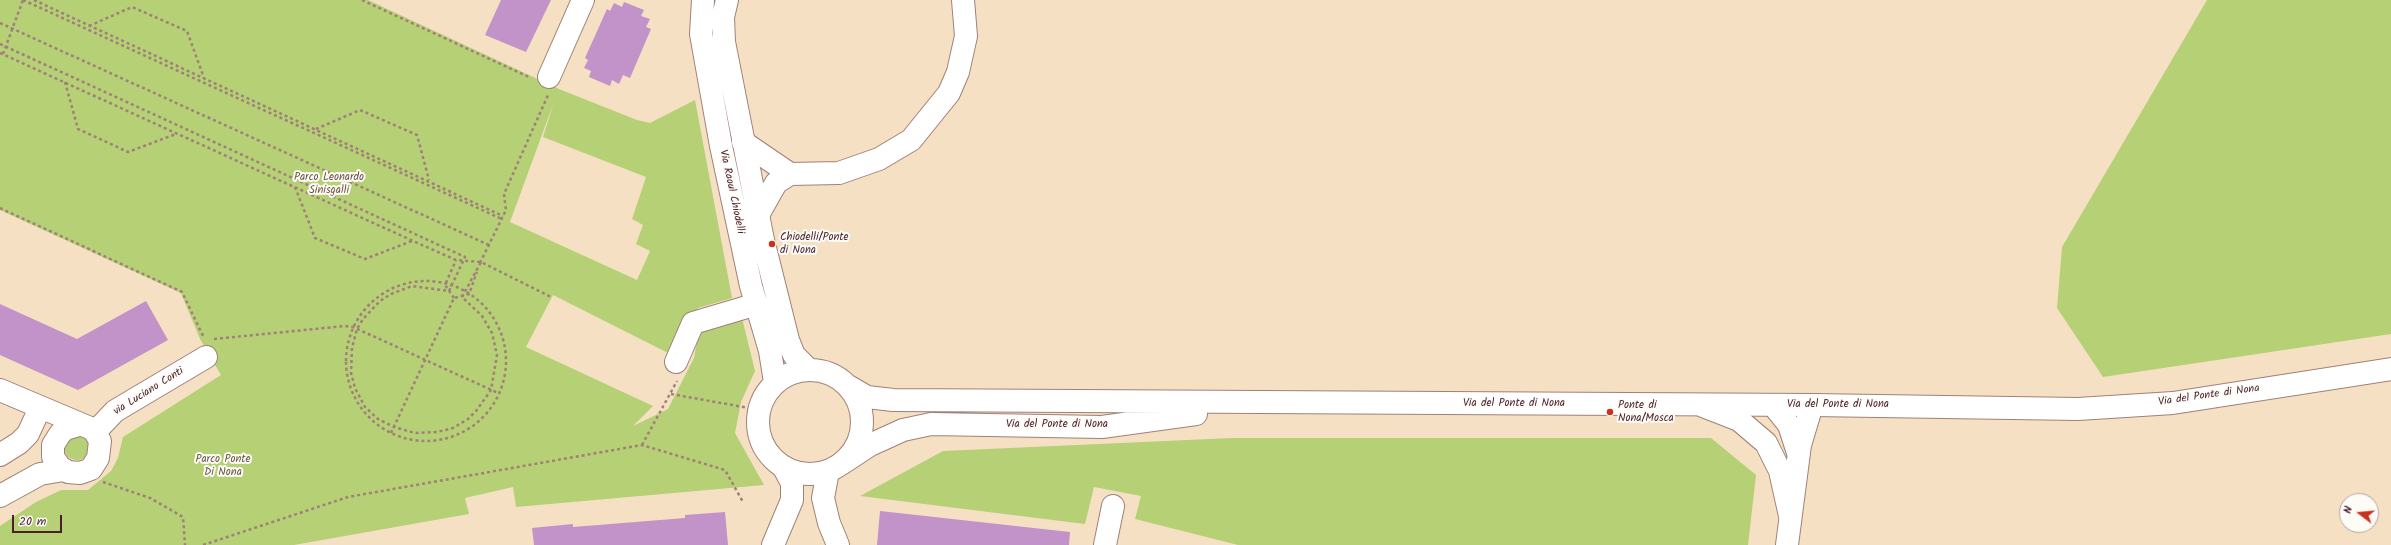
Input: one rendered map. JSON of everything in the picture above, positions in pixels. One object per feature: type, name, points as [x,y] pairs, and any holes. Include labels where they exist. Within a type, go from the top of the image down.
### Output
[{"type":"main road","points":[[541,78],[584,0]]},
{"type":"main road","name":"Via Raoul Chiodelli","points":[[703,0],[701,34],[721,146],[757,304],[770,351],[775,382]]},
{"type":"main road","name":"Via Raoul Chiodelli","points":[[726,0],[723,17],[724,42],[758,215],[788,340],[794,355],[809,370]]},
{"type":"main road","points":[[758,215],[776,184],[790,174],[839,173],[879,159],[911,140],[949,93],[958,72],[966,36],[963,0]]},
{"type":"main road","points":[[743,142],[790,174]]},
{"type":"main road","points":[[676,362],[693,323],[757,304]]},
{"type":"main road","name":"via Luciano Conti","points":[[87,428],[206,357]]},
{"type":"main road","name":"Via del Ponte di Nona","points":[[848,386],[867,397],[885,400],[1703,406],[1812,404],[2078,409],[2173,403],[2391,369]]},
{"type":"main road","points":[[809,370],[823,371],[837,377],[848,386],[856,398],[861,412],[862,426],[858,441],[851,453],[835,467],[813,474],[798,473],[784,468],[773,459],[764,448],[758,427],[760,406],[766,393],[775,382],[791,373],[809,370]]},
{"type":"main road","points":[[0,390],[87,428],[100,441],[101,446],[96,464],[87,471],[80,473],[64,470],[40,474],[0,496]]},
{"type":"main road","name":"Via del Ponte di Nona","points":[[835,467],[870,445],[903,430],[931,424],[1102,427],[1282,403]]},
{"type":"main road","points":[[1787,545],[1799,456],[1805,426],[1812,404]]},
{"type":"main road","points":[[1773,405],[1789,425],[1799,456]]},
{"type":"main road","points":[[1766,443],[1773,405]]},
{"type":"main road","points":[[1703,406],[1739,420],[1766,443],[1780,471],[1790,516]]},
{"type":"main road","points":[[40,408],[56,439]]},
{"type":"main road","points":[[0,455],[28,434],[40,408]]},
{"type":"main road","points":[[64,470],[53,457],[53,445],[56,439],[65,429],[87,428]]},
{"type":"main road","points":[[835,467],[823,498],[829,523],[838,545]]},
{"type":"main road","points":[[773,545],[792,500],[792,483],[784,468]]},
{"type":"main road","points":[[1105,545],[1113,506]]},
{"type":"path","points":[[502,217],[23,0],[14,29],[6,47],[1,54],[456,260],[481,262],[551,297]]},
{"type":"path","points":[[34,0],[88,26],[429,180],[502,217]]},
{"type":"path","points":[[362,0],[541,78],[552,85],[504,194],[506,210],[481,262],[462,296]]},
{"type":"path","points":[[88,26],[132,7],[187,31],[204,78]]},
{"type":"path","points":[[0,23],[489,245]]},
{"type":"path","points":[[0,44],[465,257],[449,291]]},
{"type":"path","points":[[65,82],[78,129],[128,152],[176,134]]},
{"type":"path","points":[[316,129],[360,110],[417,135],[429,180]]},
{"type":"path","points":[[295,188],[315,238],[366,259],[413,241]]},
{"type":"path","points":[[0,208],[182,292],[204,339],[345,326],[353,327],[498,393]]},
{"type":"path","points":[[445,285],[456,260]]},
{"type":"path","points":[[469,294],[481,262]]},
{"type":"path","points":[[436,281],[469,294],[483,304],[498,327],[506,353],[504,378],[495,402],[477,423],[454,436],[427,442],[400,438],[377,425],[358,405],[348,380],[345,353],[353,327],[367,306],[387,290],[411,282],[436,281]]},
{"type":"path","points":[[445,285],[454,298]]},
{"type":"path","points":[[449,291],[412,286],[391,294],[380,301],[363,319],[357,329],[352,348],[350,373],[355,388],[365,407],[378,419],[394,427],[415,433],[437,432],[453,428],[468,419],[476,411],[491,390],[497,355],[492,333],[482,316],[462,296]]},
{"type":"path","points":[[454,298],[469,294]]},
{"type":"path","points":[[391,433],[454,298]]},
{"type":"path","points":[[672,394],[749,408]]},
{"type":"path","points":[[203,545],[348,497],[642,445],[725,470],[743,502]]},
{"type":"path","points":[[101,480],[122,490],[150,498],[183,517],[186,545]]},
{"type":"green space","name":"Parco Leonardo Sinisgalli","points":[[0,0],[368,0],[559,89],[637,120],[650,123],[695,100],[732,298],[698,308],[674,356],[553,295],[526,347],[653,406],[633,426],[668,409],[694,358],[699,329],[742,318],[755,371],[741,402],[735,433],[764,485],[516,507],[513,487],[465,498],[469,514],[294,545],[0,545],[0,526],[36,502],[61,490],[88,490],[111,471],[118,458],[123,437],[221,375],[200,339],[181,293],[0,210]],"holes":[[[554,102],[543,137],[646,177],[632,219],[643,225],[636,244],[650,251],[637,280],[510,222]]]},
{"type":"green space","points":[[2207,0],[2391,0],[2391,334],[2103,377],[2057,308],[2062,247]]},
{"type":"green space","points":[[77,434],[86,438],[90,447],[86,456],[77,460],[68,456],[64,447],[68,438]]},
{"type":"green space","points":[[1232,438],[1711,438],[1756,475],[1748,545],[1238,545],[1135,519],[1141,496],[1094,487],[1085,524],[860,496],[943,451]]},
{"type":"building","points":[[501,0],[551,0],[526,52],[485,35]]},
{"type":"building","points":[[624,2],[644,10],[641,16],[650,19],[646,27],[651,29],[630,78],[623,75],[619,84],[612,80],[610,86],[589,77],[591,71],[584,68],[588,60],[585,58],[607,9],[610,11],[614,3],[622,7]]},
{"type":"building","points":[[146,301],[168,340],[78,390],[0,355],[0,304],[77,339]]},
{"type":"building","points":[[880,511],[1070,532],[1069,545],[877,545]]},
{"type":"building","points":[[725,512],[728,545],[534,545],[532,528],[573,524],[573,527],[685,518],[685,515]]},
{"type":"place","name":"Chiodelli/Ponte di Nona","points":[[772,244]]},
{"type":"place","name":"Ponte di Nona/Mosca","points":[[1610,412]]},
{"type":"park label","name":"Parco Ponte Di Nona","points":[[223,466]]}]
